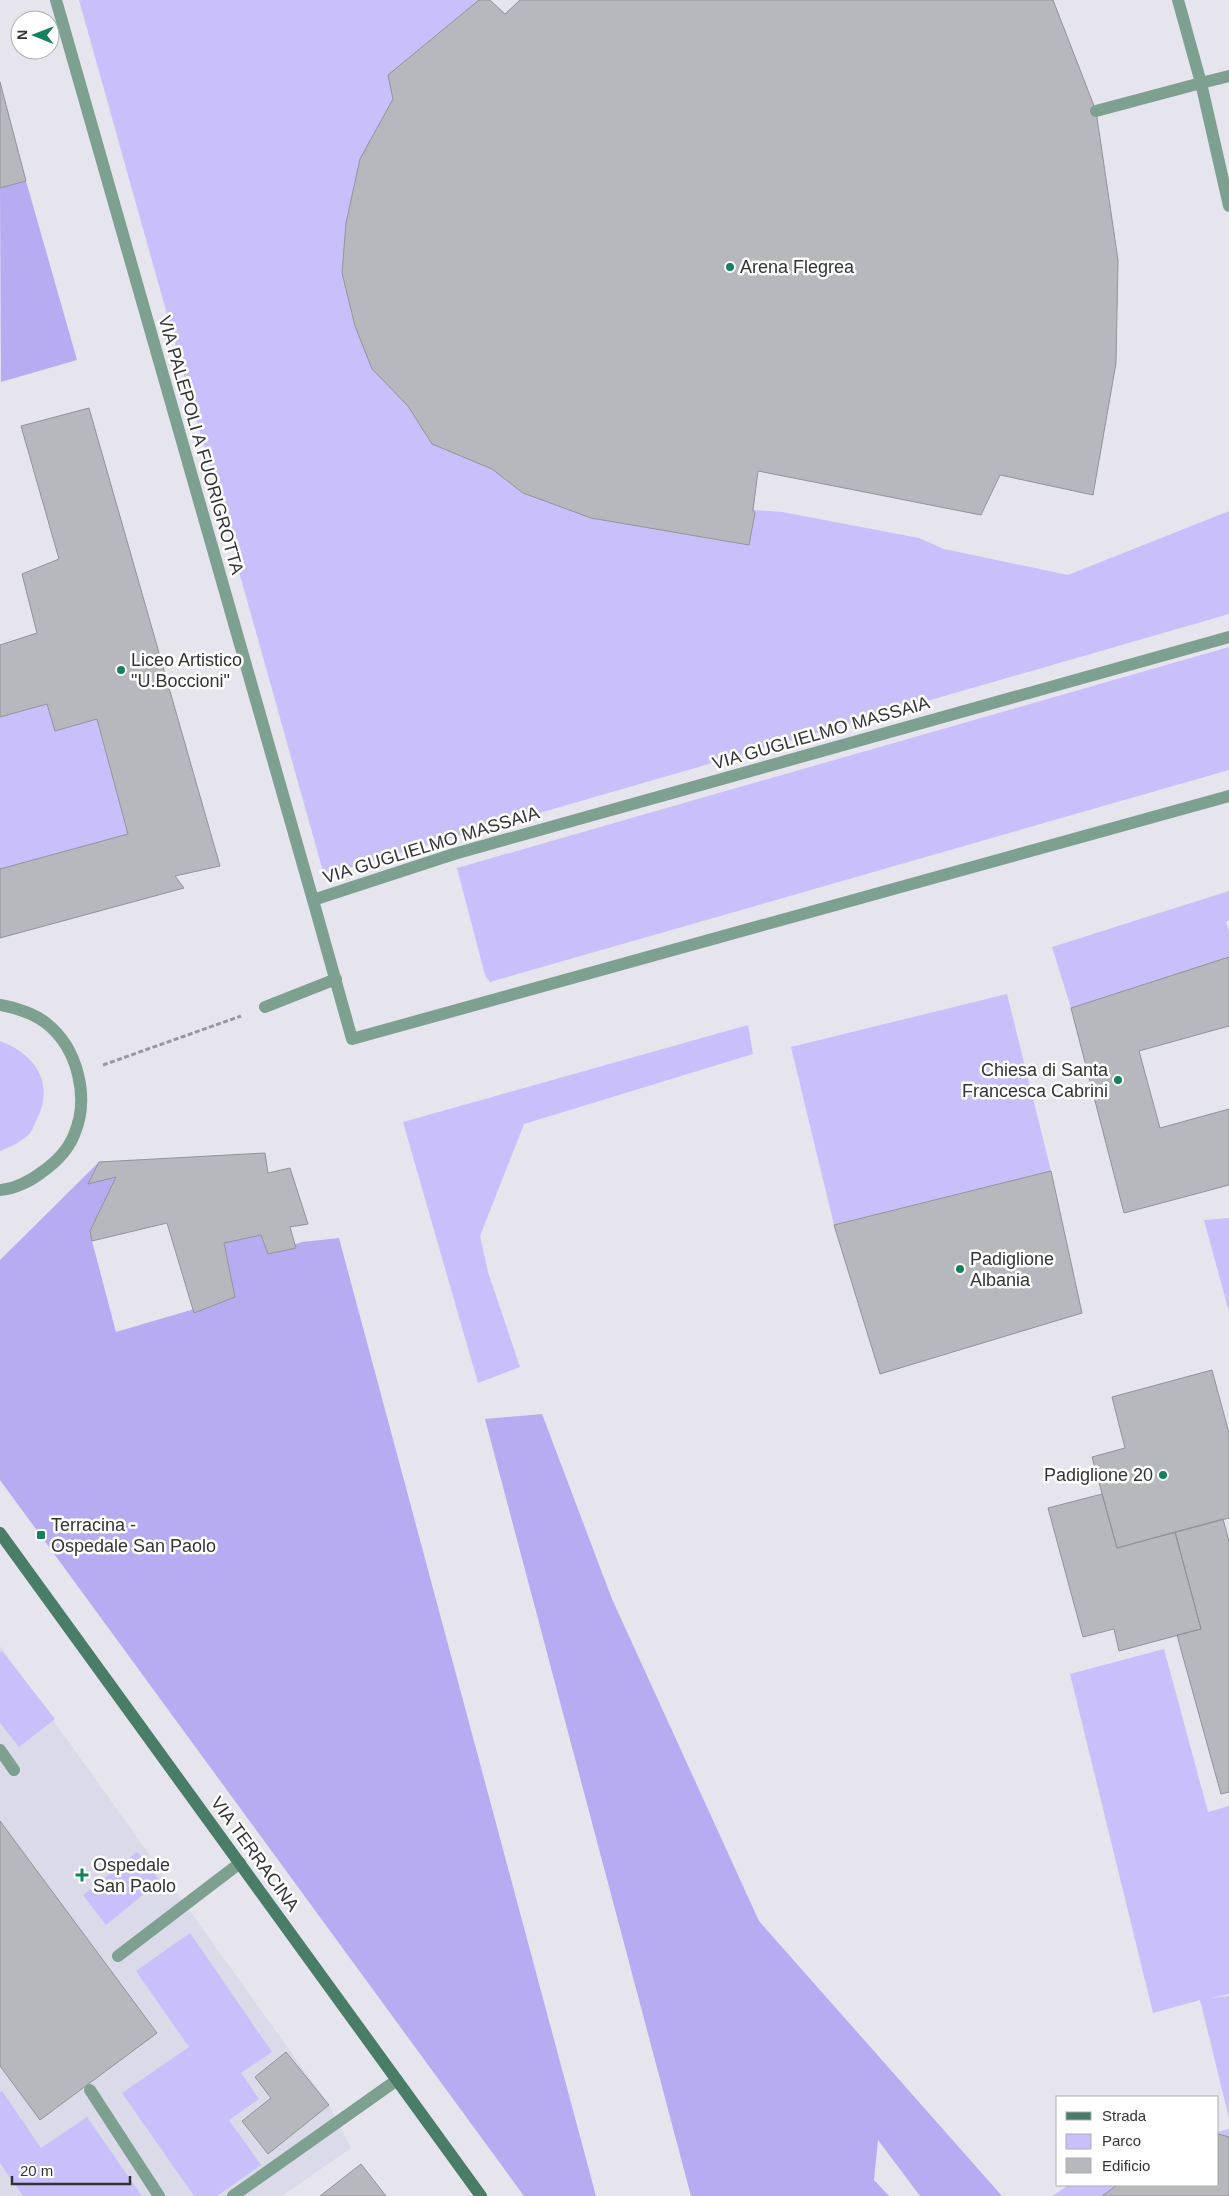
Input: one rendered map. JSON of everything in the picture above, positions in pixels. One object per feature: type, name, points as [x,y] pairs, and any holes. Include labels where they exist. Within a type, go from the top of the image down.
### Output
[{"type":"main road","name":"VIA TERRACINA","points":[[0,1533],[481,2196]]},
{"type":"street","name":"VIA PALEPOLI A FUORIGROTTA","points":[[56,0],[313,900]]},
{"type":"street","points":[[1178,0],[1201,83],[1229,206]]},
{"type":"street","points":[[1096,111],[1229,76]]},
{"type":"street","name":"VIA GUGLIELMO MASSAIA","points":[[1229,637],[454,854],[313,900],[352,1039],[1229,796]]},
{"type":"street","points":[[265,1007],[336,979]]},
{"type":"street","points":[[0,1006],[19,1009],[46,1023],[66,1046],[79,1074],[82,1105],[74,1135],[57,1161],[32,1180],[0,1190]]},
{"type":"street","points":[[0,1750],[14,1770]]},
{"type":"street","points":[[118,1956],[240,1863]]},
{"type":"street","points":[[233,2196],[397,2080]]},
{"type":"street","points":[[90,2090],[159,2196]]},
{"type":"path","points":[[79,1074],[265,1007]]},
{"type":"shaded area","points":[[26,181],[77,360],[1,382],[0,188]]},
{"type":"shaded area","points":[[99,1162],[116,1177],[92,1241],[116,1332],[235,1297],[224,1243],[261,1235],[268,1253],[302,1242],[339,1238],[596,2196],[524,2196],[0,1480],[0,1260]]},
{"type":"shaded area","points":[[542,1414],[612,1599],[759,1921],[1002,2196],[920,2196],[878,2140],[874,2180],[889,2196],[691,2196],[485,1419]]},
{"type":"shaded area","name":"Ospedale San Paolo","points":[[0,1646],[329,2105],[351,2148],[282,2196],[0,2196]]},
{"type":"green space","points":[[79,0],[479,0],[388,75],[393,99],[360,159],[346,223],[342,273],[355,326],[372,369],[408,406],[432,444],[492,469],[523,493],[591,518],[749,545],[753,510],[782,512],[919,538],[944,549],[1068,575],[1229,511],[1229,614],[324,875]]},
{"type":"green space","points":[[1229,647],[1229,770],[490,982],[485,975],[457,868]]},
{"type":"green space","points":[[47,704],[55,731],[97,719],[128,834],[0,869],[0,717]]},
{"type":"green space","points":[[1229,891],[1229,920],[1226,922],[1229,932],[1229,957],[1071,1008],[1052,947]]},
{"type":"green space","points":[[1007,994],[1051,1171],[834,1225],[791,1047]]},
{"type":"green space","points":[[748,1025],[753,1054],[524,1124],[480,1236],[488,1272],[520,1367],[478,1383],[403,1122]]},
{"type":"green space","points":[[0,1041],[23,1054],[32,1062],[38,1071],[44,1093],[42,1106],[30,1133],[20,1142],[0,1151]]},
{"type":"green space","points":[[1229,1218],[1229,1312],[1204,1220]]},
{"type":"green space","points":[[1164,1649],[1208,1812],[1229,1806],[1229,1994],[1211,1998],[1229,1996],[1229,2118],[1200,2000],[1153,2013],[1070,1674]]},
{"type":"green space","points":[[2,1651],[55,1719],[19,1747],[0,1723],[0,1653]]},
{"type":"green space","points":[[137,1852],[160,1881],[106,1925],[83,1895]]},
{"type":"green space","points":[[190,1933],[272,2052],[241,2073],[259,2099],[229,2120],[261,2165],[217,2196],[194,2196],[122,2093],[189,2047],[136,1971]]},
{"type":"green space","points":[[2,2091],[41,2148],[87,2117],[142,2196],[23,2196],[0,2163],[0,2092]]},
{"type":"green space","points":[[1229,2129],[1229,2196],[1052,2196],[1067,2186],[1219,2186],[1219,2132]]},
{"type":"building","name":"Arena Flegrea","points":[[479,0],[490,0],[505,14],[520,0],[1053,0],[1096,111],[1118,260],[1116,363],[1093,495],[1000,475],[981,515],[758,471],[753,510],[755,513],[749,545],[591,518],[523,493],[492,469],[432,444],[408,406],[372,369],[355,326],[342,273],[346,223],[360,159],[393,99],[388,75]]},
{"type":"building","points":[[0,82],[26,181],[0,188]]},
{"type":"building","name":"Liceo Artistico \"U.Boccioni\"","points":[[89,408],[220,866],[175,876],[184,888],[0,938],[0,869],[128,834],[97,719],[55,731],[47,704],[0,717],[0,645],[37,633],[22,574],[59,559],[21,426]]},
{"type":"building","name":"Chiesa di Santa Francesca Cabrini","points":[[1229,957],[1229,1026],[1139,1051],[1160,1128],[1229,1109],[1229,1185],[1124,1213],[1071,1008]]},
{"type":"building","points":[[265,1153],[268,1173],[290,1168],[308,1224],[290,1227],[296,1248],[268,1254],[261,1235],[224,1243],[235,1297],[194,1313],[167,1223],[92,1241],[90,1231],[116,1177],[88,1184],[99,1162]]},
{"type":"building","name":"Padiglione Albania","points":[[1051,1171],[1082,1313],[880,1374],[834,1225]]},
{"type":"building","name":"Padiglione 20","points":[[1212,1370],[1229,1433],[1229,1518],[1117,1548],[1092,1457],[1125,1448],[1112,1397]]},
{"type":"building","points":[[1102,1494],[1117,1548],[1175,1532],[1201,1629],[1119,1651],[1114,1629],[1083,1637],[1048,1508]]},
{"type":"building","points":[[1223,1519],[1229,1541],[1229,1792],[1221,1794],[1177,1635],[1201,1629],[1175,1532]]},
{"type":"building","points":[[0,1821],[157,2033],[40,2120],[0,2066]]},
{"type":"building","points":[[286,2052],[329,2105],[268,2154],[242,2121],[271,2098],[255,2077]]},
{"type":"building","points":[[1219,2134],[1229,2137],[1229,2196],[1102,2196],[1116,2186],[1219,2186]]},
{"type":"building","points":[[361,2164],[386,2196],[320,2196]]},
{"type":"place","name":"Arena Flegrea","points":[[730,267]]},
{"type":"place","name":"Liceo Artistico \"U.Boccioni\"","points":[[121,670]]},
{"type":"place","name":"Chiesa di Santa Francesca Cabrini","points":[[1118,1080]]},
{"type":"place","name":"Padiglione Albania","points":[[960,1269]]},
{"type":"place","name":"Padiglione 20","points":[[1163,1475]]},
{"type":"place","name":"Terracina - Ospedale San Paolo","points":[[41,1535]]},
{"type":"place","name":"Ospedale San Paolo","points":[[82,1875]]}]
